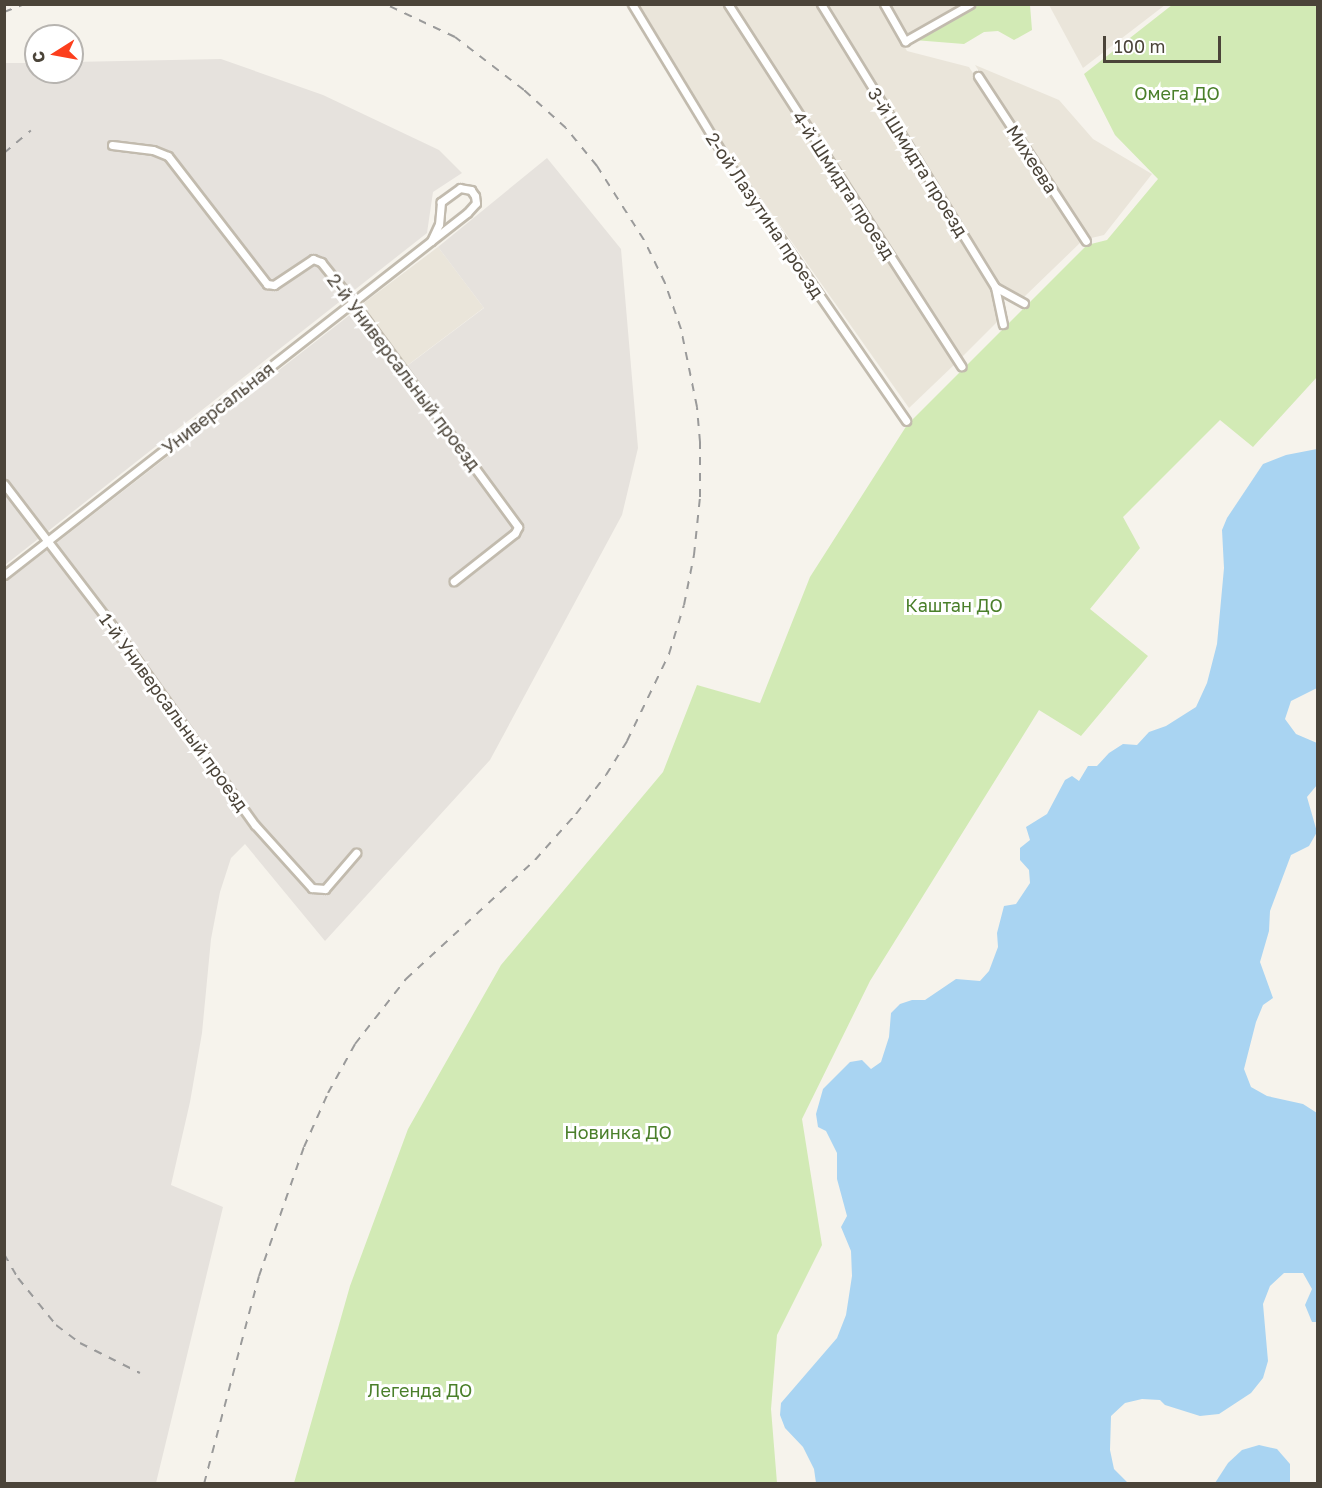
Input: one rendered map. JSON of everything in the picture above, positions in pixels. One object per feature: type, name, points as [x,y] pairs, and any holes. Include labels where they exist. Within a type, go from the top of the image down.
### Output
[{"type":"street","name":"2-ой Лазутина проезд","points":[[632,4],[729,164],[906,421]]},
{"type":"street","name":"4-й Шмидта проезд","points":[[728,4],[961,366]]},
{"type":"street","name":"3-й Шмидта проезд","points":[[821,4],[995,287],[1003,324]]},
{"type":"street","points":[[884,4],[905,41],[970,4]]},
{"type":"street","name":"Михеева","points":[[978,76],[1086,241]]},
{"type":"street","name":"2-й Универсальный проезд","points":[[112,145],[153,150],[168,156],[267,284],[274,285],[304,262],[317,260],[353,302],[516,523],[515,533],[454,581]]},
{"type":"street","name":"Универсальная","points":[[4,574],[353,302],[431,241],[475,206],[475,196],[471,190],[460,188],[441,202],[439,224],[431,241]]},
{"type":"street","points":[[995,287],[1024,303]]},
{"type":"street","name":"1-й Универсальный проезд","points":[[4,484],[48,540],[255,825],[312,888],[325,889],[356,853]]},
{"type":"shaded area","points":[[638,5],[722,5],[955,364],[909,408],[734,160]]},
{"type":"shaded area","points":[[734,5],[816,5],[992,289],[999,320],[961,358]]},
{"type":"shaded area","points":[[824,5],[880,5],[907,51],[969,67],[1082,241],[1023,298],[998,285]]},
{"type":"shaded area","points":[[887,5],[960,5],[906,35]]},
{"type":"shaded area","points":[[1049,5],[1165,5],[1083,68]]},
{"type":"shaded area","points":[[221,59],[323,95],[439,150],[462,173],[433,192],[427,233],[5,565],[4,63],[24,63],[24,84],[84,84],[84,62]]},
{"type":"shaded area","points":[[975,65],[1059,100],[1093,139],[1152,174],[1104,235],[1087,239]]},
{"type":"shaded area","points":[[547,158],[621,249],[638,448],[622,515],[490,760],[325,941],[245,844],[231,858],[220,892],[211,939],[202,1033],[190,1102],[171,1185],[223,1207],[156,1483],[5,1484],[5,583],[351,314],[395,375],[484,308],[438,247]]},
{"type":"shaded area","points":[[438,247],[484,308],[396,374],[350,313]]},
{"type":"green space","points":[[978,4],[1030,5],[1032,30],[1014,40],[998,31],[984,32],[964,44],[914,40]]},
{"type":"green space","points":[[1172,5],[1317,5],[1317,377],[1253,447],[1220,420],[1123,517],[1140,548],[1090,609],[1148,656],[1081,736],[1039,710],[870,981],[802,1119],[822,1245],[777,1335],[771,1409],[777,1483],[294,1483],[350,1286],[408,1129],[501,965],[663,772],[697,685],[760,703],[810,577],[907,425],[1087,245],[1107,240],[1158,179],[1115,135],[1084,74]]},
{"type":"water","points":[[1317,449],[1317,688],[1291,701],[1285,719],[1296,734],[1317,743],[1317,785],[1307,797],[1317,832],[1309,846],[1291,855],[1270,911],[1269,931],[1260,962],[1273,998],[1263,1005],[1256,1022],[1244,1069],[1251,1087],[1267,1096],[1303,1104],[1317,1113],[1317,1322],[1312,1322],[1305,1305],[1312,1289],[1303,1273],[1284,1273],[1270,1286],[1263,1304],[1268,1361],[1263,1378],[1251,1393],[1219,1414],[1200,1416],[1165,1405],[1160,1400],[1142,1399],[1125,1403],[1111,1416],[1110,1450],[1114,1469],[1128,1483],[816,1483],[814,1469],[803,1447],[785,1428],[780,1415],[781,1403],[837,1338],[846,1315],[852,1276],[851,1251],[841,1227],[847,1216],[837,1179],[837,1153],[826,1131],[818,1127],[816,1114],[823,1089],[850,1062],[862,1060],[871,1069],[881,1062],[889,1037],[891,1013],[900,1004],[912,1000],[925,1000],[956,979],[980,981],[989,971],[998,947],[997,933],[1004,906],[1016,904],[1030,883],[1029,870],[1020,860],[1020,848],[1030,840],[1026,827],[1047,814],[1065,780],[1072,776],[1079,781],[1088,766],[1097,766],[1109,753],[1123,744],[1137,745],[1149,732],[1166,726],[1196,707],[1207,683],[1217,644],[1224,568],[1222,530],[1227,518],[1263,464],[1286,455]]},
{"type":"water","points":[[1259,1445],[1277,1449],[1290,1464],[1290,1483],[1215,1483],[1228,1463],[1242,1450]]},
{"type":"railway","points":[[4,12],[25,4]]},
{"type":"railway","points":[[204,1484],[259,1276],[304,1147],[328,1093],[355,1044],[406,979],[535,860],[576,814],[606,775],[627,741],[669,654],[684,605],[694,555],[700,497],[700,442],[697,407],[681,329],[665,283],[644,240],[597,166],[566,128],[524,90],[455,37],[385,4]]},
{"type":"railway","points":[[4,153],[31,130]]},
{"type":"railway","points":[[4,1254],[18,1278],[56,1325],[80,1343],[140,1373]]},
{"type":"park label","name":"Омега ДО","points":[[1177,93]]},
{"type":"park label","name":"Каштан ДО","points":[[954,605]]},
{"type":"park label","name":"Новинка ДО","points":[[618,1132]]},
{"type":"park label","name":"Легенда ДО","points":[[420,1390]]}]
